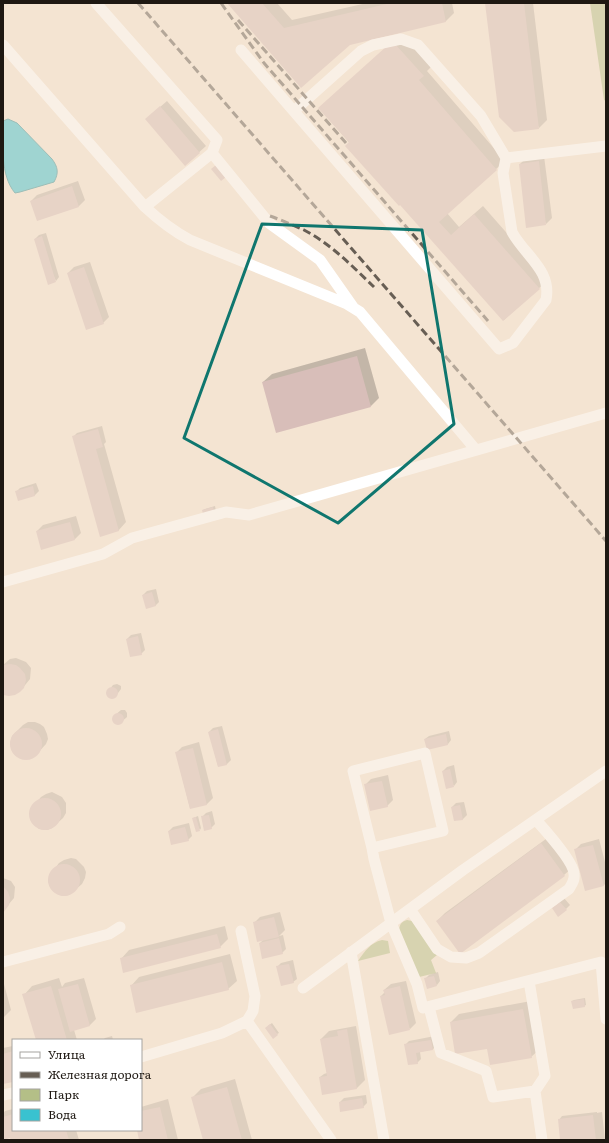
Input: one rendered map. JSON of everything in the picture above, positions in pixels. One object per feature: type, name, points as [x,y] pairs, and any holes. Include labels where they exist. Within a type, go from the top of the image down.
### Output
[{"type":"lane","points":[[96,3],[216,140],[212,153],[145,207]]},
{"type":"lane","points":[[241,50],[499,348],[513,343],[546,300],[546,279],[516,240],[512,232],[502,173],[506,158],[481,116],[418,44],[401,39],[373,45],[361,51],[294,111]]},
{"type":"lane","points":[[3,45],[145,207],[160,222],[174,232],[190,240],[353,307]]},
{"type":"lane","points":[[506,158],[606,146]]},
{"type":"lane","points":[[212,153],[269,223],[320,260],[353,307],[365,317],[476,450]]},
{"type":"lane","points":[[3,582],[110,552],[132,538],[160,530],[226,512],[250,515],[606,413]]},
{"type":"lane","points":[[372,848],[443,831],[425,753],[353,771],[372,848],[391,923],[417,984],[423,1008],[601,962],[606,1019]]},
{"type":"lane","points":[[303,988],[463,870],[606,771]]},
{"type":"lane","points":[[410,909],[437,949],[450,957],[466,958],[479,953],[556,898],[574,882],[574,873],[569,861],[536,820]]},
{"type":"lane","points":[[3,962],[109,934],[120,927]]},
{"type":"lane","points":[[142,1057],[222,1033],[247,1020],[253,1011],[255,996],[241,931]]},
{"type":"lane","points":[[351,952],[384,1140]]},
{"type":"lane","points":[[529,981],[545,1076],[535,1091],[542,1140]]},
{"type":"lane","points":[[429,1006],[440,1054],[486,1071],[493,1097],[535,1091]]},
{"type":"lane","points":[[247,1020],[331,1140]]},
{"type":"highlighted area","points":[[262,224],[422,230],[454,424],[338,523],[184,438]]},
{"type":"green space","points":[[590,3],[606,3],[606,101],[604,100]]},
{"type":"green space","points":[[407,920],[412,921],[437,955],[431,960],[436,973],[419,977],[399,930],[401,924]]},
{"type":"green space","points":[[382,940],[388,941],[390,953],[358,961],[371,945]]},
{"type":"water","points":[[8,119],[17,123],[52,159],[57,170],[57,176],[54,182],[15,193],[7,178],[3,159],[3,121]]},
{"type":"building","points":[[227,3],[262,3],[284,28],[391,3],[442,3],[446,22],[350,45],[301,88]]},
{"type":"building","points":[[485,3],[524,3],[539,129],[514,132],[499,117]]},
{"type":"building","points":[[395,44],[424,76],[419,80],[497,170],[439,222],[451,235],[474,214],[540,289],[503,321],[400,205],[399,206],[345,146],[349,142],[318,108],[388,45]]},
{"type":"building","points":[[160,106],[200,153],[185,166],[145,119]]},
{"type":"building","points":[[539,161],[546,225],[526,228],[519,164]]},
{"type":"building","points":[[216,165],[226,177],[221,181],[211,169]]},
{"type":"building","points":[[72,186],[79,207],[37,221],[30,201]]},
{"type":"building","points":[[42,236],[56,282],[48,285],[34,239]]},
{"type":"building","points":[[84,267],[104,324],[86,330],[67,273]]},
{"type":"building","points":[[357,356],[371,407],[276,433],[262,382]]},
{"type":"building","points":[[98,429],[103,447],[96,449],[119,531],[100,537],[72,436]]},
{"type":"building","points":[[33,486],[35,496],[18,501],[15,491]]},
{"type":"building","points":[[213,507],[214,511],[205,522],[202,510]]},
{"type":"building","points":[[70,522],[75,540],[41,550],[36,531]]},
{"type":"building","points":[[152,592],[156,606],[146,609],[142,595]]},
{"type":"building","points":[[138,636],[142,655],[130,657],[126,639]]},
{"type":"building","points":[[3,665],[16,665],[20,668],[25,674],[26,680],[24,688],[20,692],[9,696],[3,695]]},
{"type":"building","points":[[110,687],[114,687],[118,693],[114,699],[110,699],[106,695],[106,691]]},
{"type":"building","points":[[116,713],[120,713],[124,719],[120,725],[116,725],[112,721],[112,717]]},
{"type":"building","points":[[23,728],[29,728],[38,732],[42,744],[38,756],[29,760],[23,760],[14,756],[10,747],[10,741],[14,732]]},
{"type":"building","points":[[218,729],[227,765],[218,767],[208,732]]},
{"type":"building","points":[[446,734],[448,745],[427,750],[424,739]]},
{"type":"building","points":[[193,748],[207,805],[190,809],[175,752]]},
{"type":"building","points":[[450,769],[454,787],[446,789],[442,771]]},
{"type":"building","points":[[382,781],[388,807],[370,811],[364,784]]},
{"type":"building","points":[[42,798],[48,798],[57,802],[61,814],[57,826],[48,830],[42,830],[33,826],[29,817],[29,811],[33,802]]},
{"type":"building","points":[[460,805],[463,820],[454,821],[451,807]]},
{"type":"building","points":[[209,815],[212,829],[204,831],[201,816]]},
{"type":"building","points":[[196,817],[200,831],[196,832],[192,818]]},
{"type":"building","points":[[185,827],[189,841],[171,845],[168,831]]},
{"type":"building","points":[[541,843],[565,876],[460,954],[436,921]]},
{"type":"building","points":[[593,845],[604,886],[585,891],[574,849]]},
{"type":"building","points":[[61,864],[67,864],[76,868],[80,880],[76,892],[67,896],[61,896],[52,892],[48,883],[48,877],[52,868]]},
{"type":"building","points":[[3,886],[8,892],[10,898],[9,905],[3,913]]},
{"type":"building","points":[[560,902],[567,910],[558,917],[552,908]]},
{"type":"building","points":[[274,917],[279,937],[257,942],[253,922]]},
{"type":"building","points":[[217,934],[221,948],[123,973],[120,958]]},
{"type":"building","points":[[279,938],[283,954],[262,959],[259,943]]},
{"type":"building","points":[[222,962],[229,990],[136,1013],[130,985]]},
{"type":"building","points":[[289,964],[294,983],[281,986],[276,966]]},
{"type":"building","points":[[434,976],[437,986],[427,989],[424,978]]},
{"type":"building","points":[[78,984],[90,1026],[70,1032],[58,989]]},
{"type":"building","points":[[51,986],[67,1039],[36,1039],[22,994]]},
{"type":"building","points":[[400,986],[410,1030],[389,1035],[380,996],[385,995],[383,990]]},
{"type":"building","points":[[584,999],[585,1007],[573,1009],[571,1001]]},
{"type":"building","points":[[523,1009],[532,1058],[490,1065],[487,1049],[455,1054],[450,1022]]},
{"type":"building","points":[[270,1024],[278,1035],[273,1039],[265,1028]]},
{"type":"building","points":[[347,1029],[357,1089],[322,1095],[319,1077],[327,1076],[320,1039],[338,1036],[337,1031]]},
{"type":"building","points":[[431,1040],[433,1050],[416,1053],[418,1064],[408,1065],[404,1044]]},
{"type":"building","points":[[12,1051],[12,1082],[3,1084],[3,1054]]},
{"type":"building","points":[[227,1087],[242,1140],[203,1140],[191,1097]]},
{"type":"building","points":[[362,1098],[364,1108],[340,1112],[339,1102]]},
{"type":"building","points":[[160,1107],[168,1140],[139,1140],[137,1131],[142,1131],[142,1111]]},
{"type":"building","points":[[12,1114],[12,1131],[66,1131],[69,1140],[11,1140],[10,1138],[3,1140],[3,1117]]},
{"type":"building","points":[[593,1115],[596,1140],[560,1140],[558,1119]]},
{"type":"railway","points":[[138,3],[606,541]]},
{"type":"railway","points":[[221,3],[264,63],[488,321]]},
{"type":"railway","points":[[238,20],[346,143]]},
{"type":"railway","points":[[270,216],[304,230],[323,242],[341,256],[374,287]]}]
